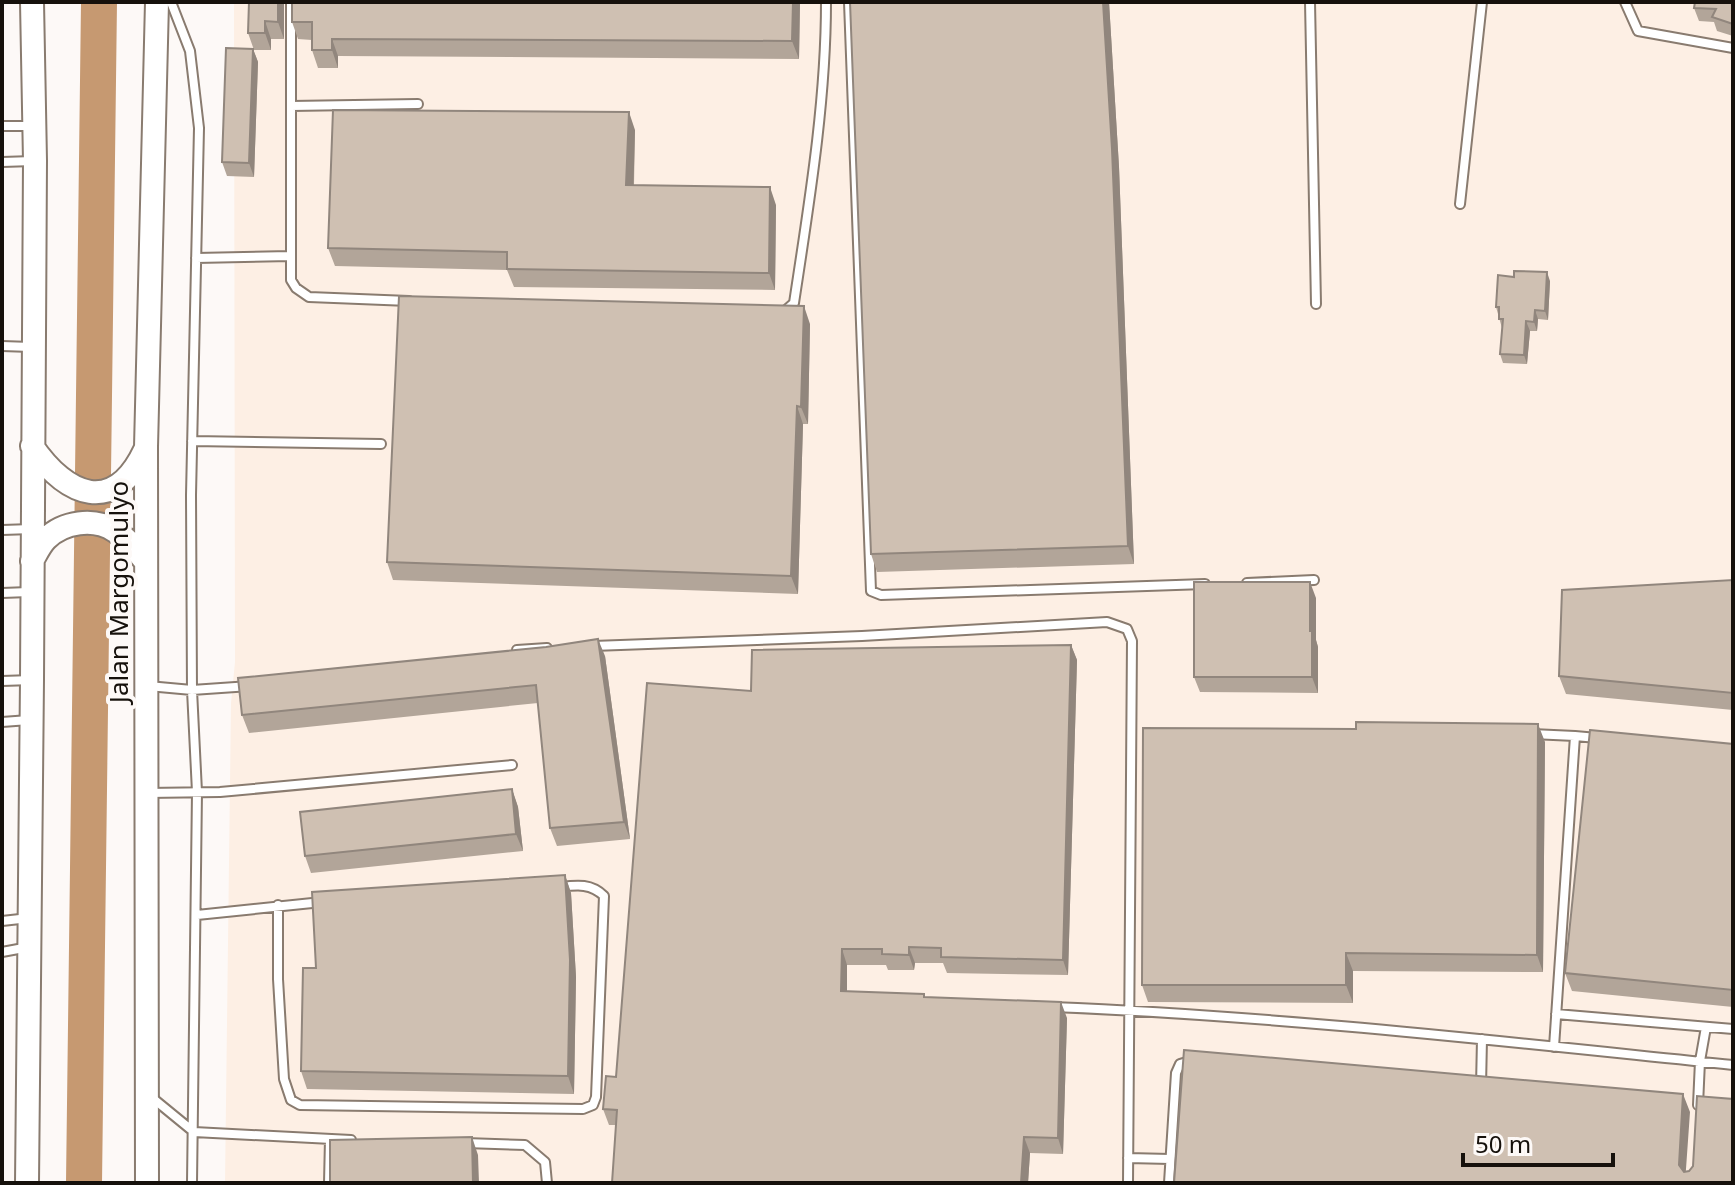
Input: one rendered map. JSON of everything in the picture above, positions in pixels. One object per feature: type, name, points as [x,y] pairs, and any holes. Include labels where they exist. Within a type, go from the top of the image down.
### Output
[{"type":"main road","points":[[27,1183],[32,592],[38,455],[32,347],[35,161],[32,2]]},
{"type":"main road","name":"Jalan Margomulyo","points":[[147,1183],[149,1096],[142,457],[157,2]]},
{"type":"main road","points":[[38,455],[70,487],[85,491],[103,491],[118,486],[142,457]]},
{"type":"main road","points":[[36,544],[67,526],[89,523],[115,530],[142,557]]},
{"type":"lane","points":[[171,2],[190,51],[199,128],[192,441],[192,690],[197,792],[192,1183]]},
{"type":"lane","points":[[291,2],[291,280],[309,297],[419,302]]},
{"type":"lane","points":[[782,312],[794,303],[806,224],[825,59],[826,2]]},
{"type":"lane","points":[[849,2],[871,591],[881,595],[1221,584]]},
{"type":"lane","points":[[1310,2],[1316,304]]},
{"type":"lane","points":[[1460,204],[1482,2]]},
{"type":"lane","points":[[1625,2],[1638,31],[1733,48]]},
{"type":"lane","points":[[291,106],[418,104]]},
{"type":"lane","points":[[2,126],[34,126]]},
{"type":"lane","points":[[2,162],[35,161]]},
{"type":"lane","points":[[196,258],[290,256]]},
{"type":"lane","points":[[2,346],[32,347]]},
{"type":"lane","points":[[192,441],[381,444]]},
{"type":"lane","points":[[2,530],[36,544]]},
{"type":"lane","points":[[1237,583],[1314,580]]},
{"type":"lane","points":[[2,593],[32,592]]},
{"type":"lane","points":[[581,646],[862,636],[1107,622],[1127,629],[1132,641],[1128,1183]]},
{"type":"lane","points":[[503,652],[565,647]]},
{"type":"lane","points":[[2,681],[32,680]]},
{"type":"lane","points":[[146,686],[192,690],[257,685]]},
{"type":"lane","points":[[2,722],[32,720]]},
{"type":"lane","points":[[1529,734],[1606,739]]},
{"type":"lane","points":[[1554,1047],[1575,736]]},
{"type":"lane","points":[[146,793],[197,792],[512,765]]},
{"type":"lane","points":[[278,905],[278,979],[284,1079],[291,1100],[300,1105],[583,1109],[593,1105],[596,1097],[604,896],[597,889],[585,885],[554,887]]},
{"type":"lane","points":[[197,915],[339,901]]},
{"type":"lane","points":[[2,921],[29,918]]},
{"type":"lane","points":[[2,952],[29,947]]},
{"type":"lane","points":[[1034,1006],[1130,1010],[1482,1039],[1733,1065]]},
{"type":"lane","points":[[1556,1014],[1733,1029]]},
{"type":"lane","points":[[1697,1122],[1700,1061],[1706,1027]]},
{"type":"lane","points":[[1481,1087],[1482,1039]]},
{"type":"lane","points":[[1169,1183],[1176,1073],[1180,1064],[1205,1062]]},
{"type":"lane","points":[[1466,1085],[1497,1088]]},
{"type":"lane","points":[[149,1096],[194,1132],[360,1140]]},
{"type":"lane","points":[[1682,1105],[1710,1107]]},
{"type":"lane","points":[[329,1183],[330,1139]]},
{"type":"lane","points":[[450,1143],[525,1145],[545,1162],[547,1183]]},
{"type":"lane","points":[[1128,1158],[1170,1159]]},
{"type":"shaded area","points":[[234,2],[1733,2],[1733,1183],[225,1183],[231,703],[235,662]]},
{"type":"building","points":[[249,2],[278,2],[278,22],[265,21],[265,33],[248,33]]},
{"type":"building","points":[[292,2],[793,2],[792,41],[332,39],[332,50],[312,50],[312,22],[292,22]]},
{"type":"building","points":[[850,2],[1103,2],[1128,546],[871,554]]},
{"type":"building","points":[[1695,2],[1733,2],[1733,24],[1712,17],[1716,9],[1694,8]]},
{"type":"building","points":[[226,48],[253,49],[249,163],[222,162]]},
{"type":"building","points":[[333,110],[629,112],[626,185],[770,187],[769,273],[507,269],[507,252],[328,248]]},
{"type":"building","points":[[1514,271],[1547,272],[1545,311],[1535,310],[1534,322],[1526,321],[1524,355],[1500,354],[1503,319],[1499,319],[1499,307],[1496,307],[1498,275],[1514,277]]},
{"type":"building","points":[[399,296],[804,306],[791,576],[387,562]]},
{"type":"building","points":[[1733,580],[1733,693],[1559,676],[1562,590]]},
{"type":"building","points":[[1194,582],[1310,582],[1312,677],[1194,677]]},
{"type":"building","points":[[598,639],[624,822],[550,828],[536,685],[242,715],[238,678]]},
{"type":"building","points":[[1071,645],[1063,960],[941,957],[941,948],[909,947],[909,955],[882,954],[882,949],[842,949],[841,991],[1061,1002],[1058,1138],[1024,1137],[1021,1183],[612,1183],[617,1110],[603,1109],[606,1076],[616,1077],[647,683],[751,691],[752,650]]},
{"type":"building","points":[[1356,722],[1538,724],[1537,955],[1346,953],[1346,985],[1142,985],[1143,728],[1356,729]]},
{"type":"building","points":[[1590,730],[1733,744],[1733,990],[1565,973]]},
{"type":"building","points":[[512,789],[516,834],[305,856],[300,812]]},
{"type":"building","points":[[565,875],[570,960],[568,1076],[301,1071],[303,968],[316,968],[312,892]]},
{"type":"building","points":[[1184,1050],[1683,1094],[1679,1165],[1684,1172],[1693,1166],[1697,1096],[1733,1099],[1733,1183],[1174,1183]]},
{"type":"building","points":[[472,1137],[473,1183],[330,1183],[330,1140]]},
{"type":"waterway","points":[[84,1183],[99,2]]}]
